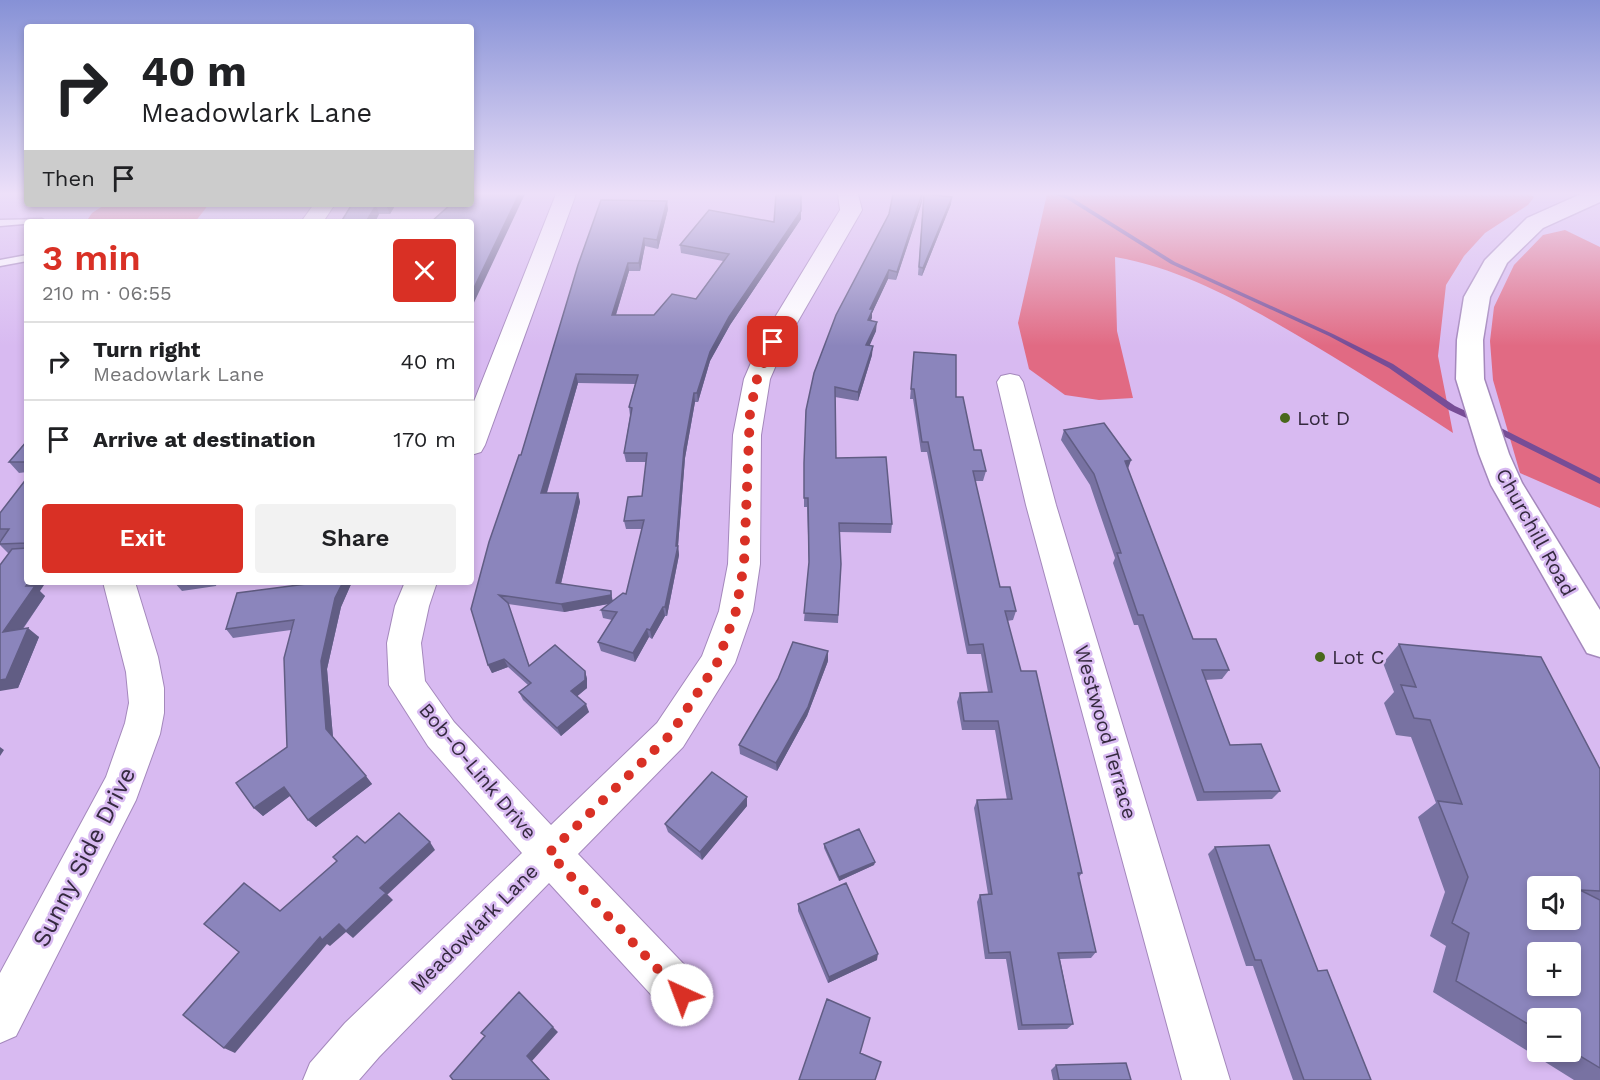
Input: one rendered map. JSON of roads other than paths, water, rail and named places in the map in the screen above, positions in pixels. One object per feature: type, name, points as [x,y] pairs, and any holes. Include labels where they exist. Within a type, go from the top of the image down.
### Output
[{"type":"street","points":[[474,437],[547,244]]},
{"type":"street","name":"Meadowlark Lane","points":[[327,1080],[362,1040],[670,735],[717,663],[736,611],[744,564],[747,435],[757,379],[773,342],[832,244]]},
{"type":"street","name":"Churchill Road","points":[[1513,244],[1497,260],[1477,297],[1470,340],[1470,379],[1494,454],[1507,485],[1600,642]]},
{"type":"street","name":"Westwood Terrace","points":[[1010,382],[1041,505],[1206,1080]]},
{"type":"street","name":"Sunny Side Drive","points":[[0,1020],[122,787],[135,755],[147,704],[140,654],[120,585]]},
{"type":"street","name":"Bob-O-Link Drive","points":[[420,585],[412,606],[404,643],[407,685],[441,734],[682,995]]},
{"type":"lane","points":[[0,263],[24,259]]},
{"type":"waterway","points":[[1143,244],[1173,263],[1331,335],[1391,366],[1452,408],[1478,420]]},
{"type":"waterway","points":[[1492,427],[1600,481]]},
{"type":"place","name":"Lot D","points":[[1285,418]]},
{"type":"place","name":"Lot C","points":[[1320,657]]}]
